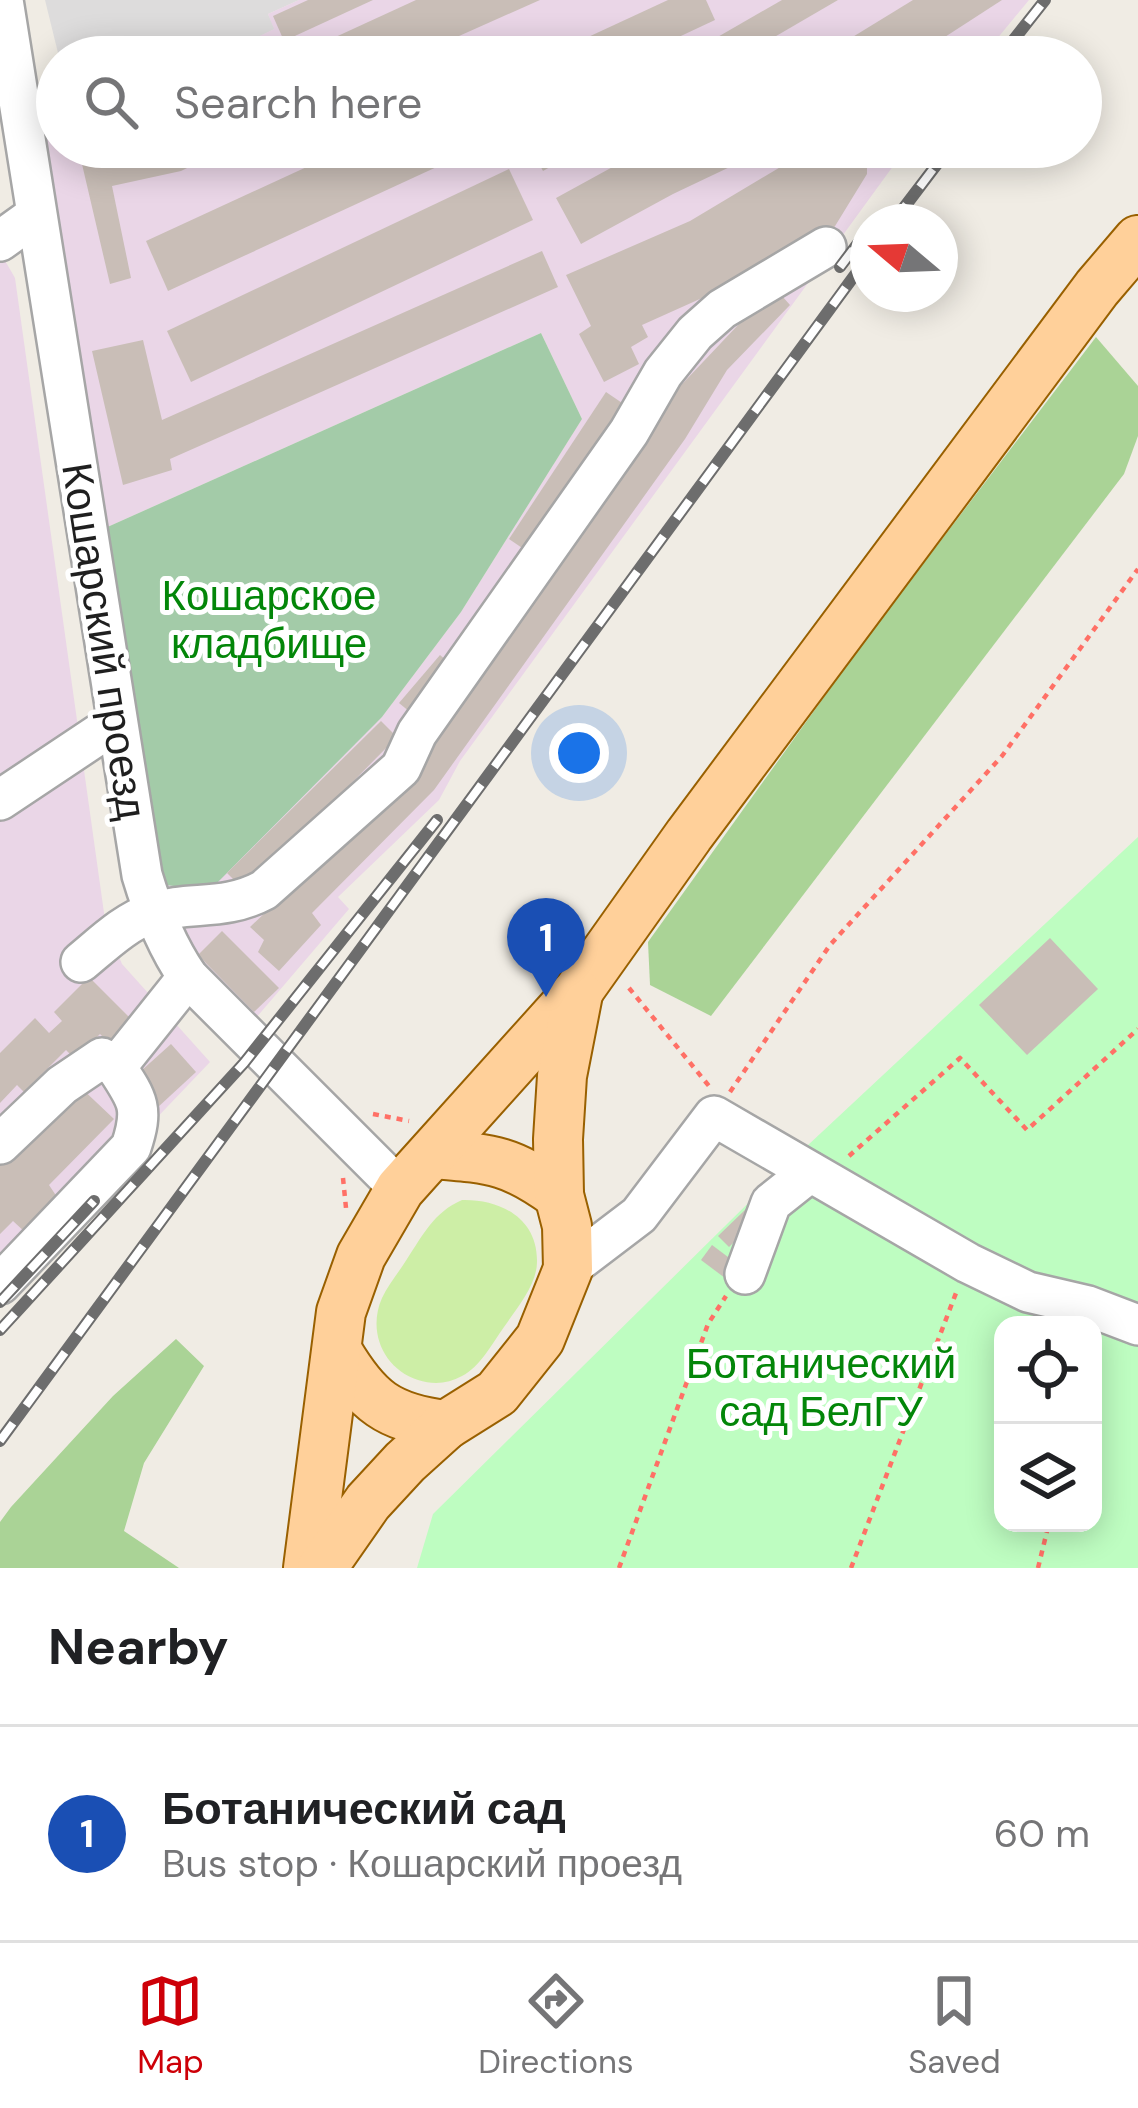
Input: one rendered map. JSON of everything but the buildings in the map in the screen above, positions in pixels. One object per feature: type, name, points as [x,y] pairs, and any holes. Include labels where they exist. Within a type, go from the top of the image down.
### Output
[{"type":"main road","points":[[322,1568],[368,1502],[446,1425],[496,1393],[540,1339],[568,1269],[567,1226],[559,1195],[562,1076],[599,983],[689,835],[1097,288],[1138,241]]},
{"type":"main road","points":[[308,1568],[341,1312],[361,1256],[400,1189],[599,983]]},
{"type":"main road","points":[[434,1154],[487,1159],[526,1170],[559,1195]]},
{"type":"main road","points":[[338,1352],[361,1390],[385,1408],[410,1420],[446,1425]]},
{"type":"street","name":"Кошарский проезд","points":[[3,0],[129,797],[153,912],[168,948],[188,977],[400,1189]]},
{"type":"street","points":[[0,242],[36,215]]},
{"type":"street","points":[[81,962],[153,912],[240,903],[264,890],[401,768],[417,733],[695,333],[722,309],[826,247]]},
{"type":"street","points":[[0,800],[117,722]]},
{"type":"street","points":[[116,1067],[188,977]]},
{"type":"street","points":[[0,1144],[62,1084],[102,1058],[116,1067],[141,1117],[131,1147],[0,1284]]},
{"type":"street","points":[[568,1269],[639,1216],[719,1109],[968,1263],[1028,1292],[1088,1306],[1138,1325]]},
{"type":"street","points":[[746,1274],[771,1203],[823,1170]]},
{"type":"path","points":[[599,983],[719,1109],[830,945],[1002,756],[1138,569]]},
{"type":"path","points":[[823,1170],[960,1058],[1027,1130],[1138,1029]]},
{"type":"path","points":[[341,1224],[347,1208],[343,1177]]},
{"type":"path","points":[[851,1568],[968,1263]]},
{"type":"path","points":[[619,1568],[708,1324],[746,1274]]},
{"type":"path","points":[[1038,1568],[1047,1532]]},
{"type":"shaded area","points":[[45,0],[299,0],[268,14],[275,29],[260,36],[54,36]]},
{"type":"shaded area","points":[[299,0],[1029,0],[999,36],[260,36],[274,29],[268,14]]},
{"type":"shaded area","points":[[46,168],[892,168],[866,204],[850,204],[850,225],[460,761],[439,800],[338,897],[349,909],[244,1032],[164,932],[156,884],[382,717],[461,612],[582,419],[541,333],[103,529]]},
{"type":"shaded area","points":[[0,252],[15,278],[106,927],[122,964],[210,1062],[0,1282]]},
{"type":"green space","name":"Кошарское кладбище","points":[[541,333],[582,419],[461,612],[382,717],[210,890],[156,884],[103,529]]},
{"type":"green space","points":[[1096,337],[1138,386],[1138,436],[1124,474],[711,1016],[650,985],[648,942],[865,640]]},
{"type":"green space","name":"Ботанический сад БелГУ","points":[[1138,837],[1138,1568],[417,1568],[433,1514],[792,1160]]},
{"type":"green space","points":[[462,1200],[490,1203],[524,1223],[536,1247],[536,1271],[525,1296],[474,1367],[451,1381],[424,1382],[406,1375],[388,1358],[378,1336],[378,1311],[387,1288],[430,1225]]},
{"type":"green space","points":[[176,1339],[204,1366],[144,1463],[124,1531],[179,1568],[0,1568],[0,1522],[11,1507],[113,1396]]},
{"type":"railway","points":[[1017,36],[1045,0]]},
{"type":"railway","points":[[907,204],[934,168]]},
{"type":"railway","points":[[840,267],[850,254]]},
{"type":"railway","points":[[0,1441],[850,282]]},
{"type":"railway","points":[[0,1330],[244,1063],[437,820]]},
{"type":"railway","points":[[0,1302],[94,1201]]},
{"type":"place","name":"Ботанический сад","points":[[546,997]]}]
